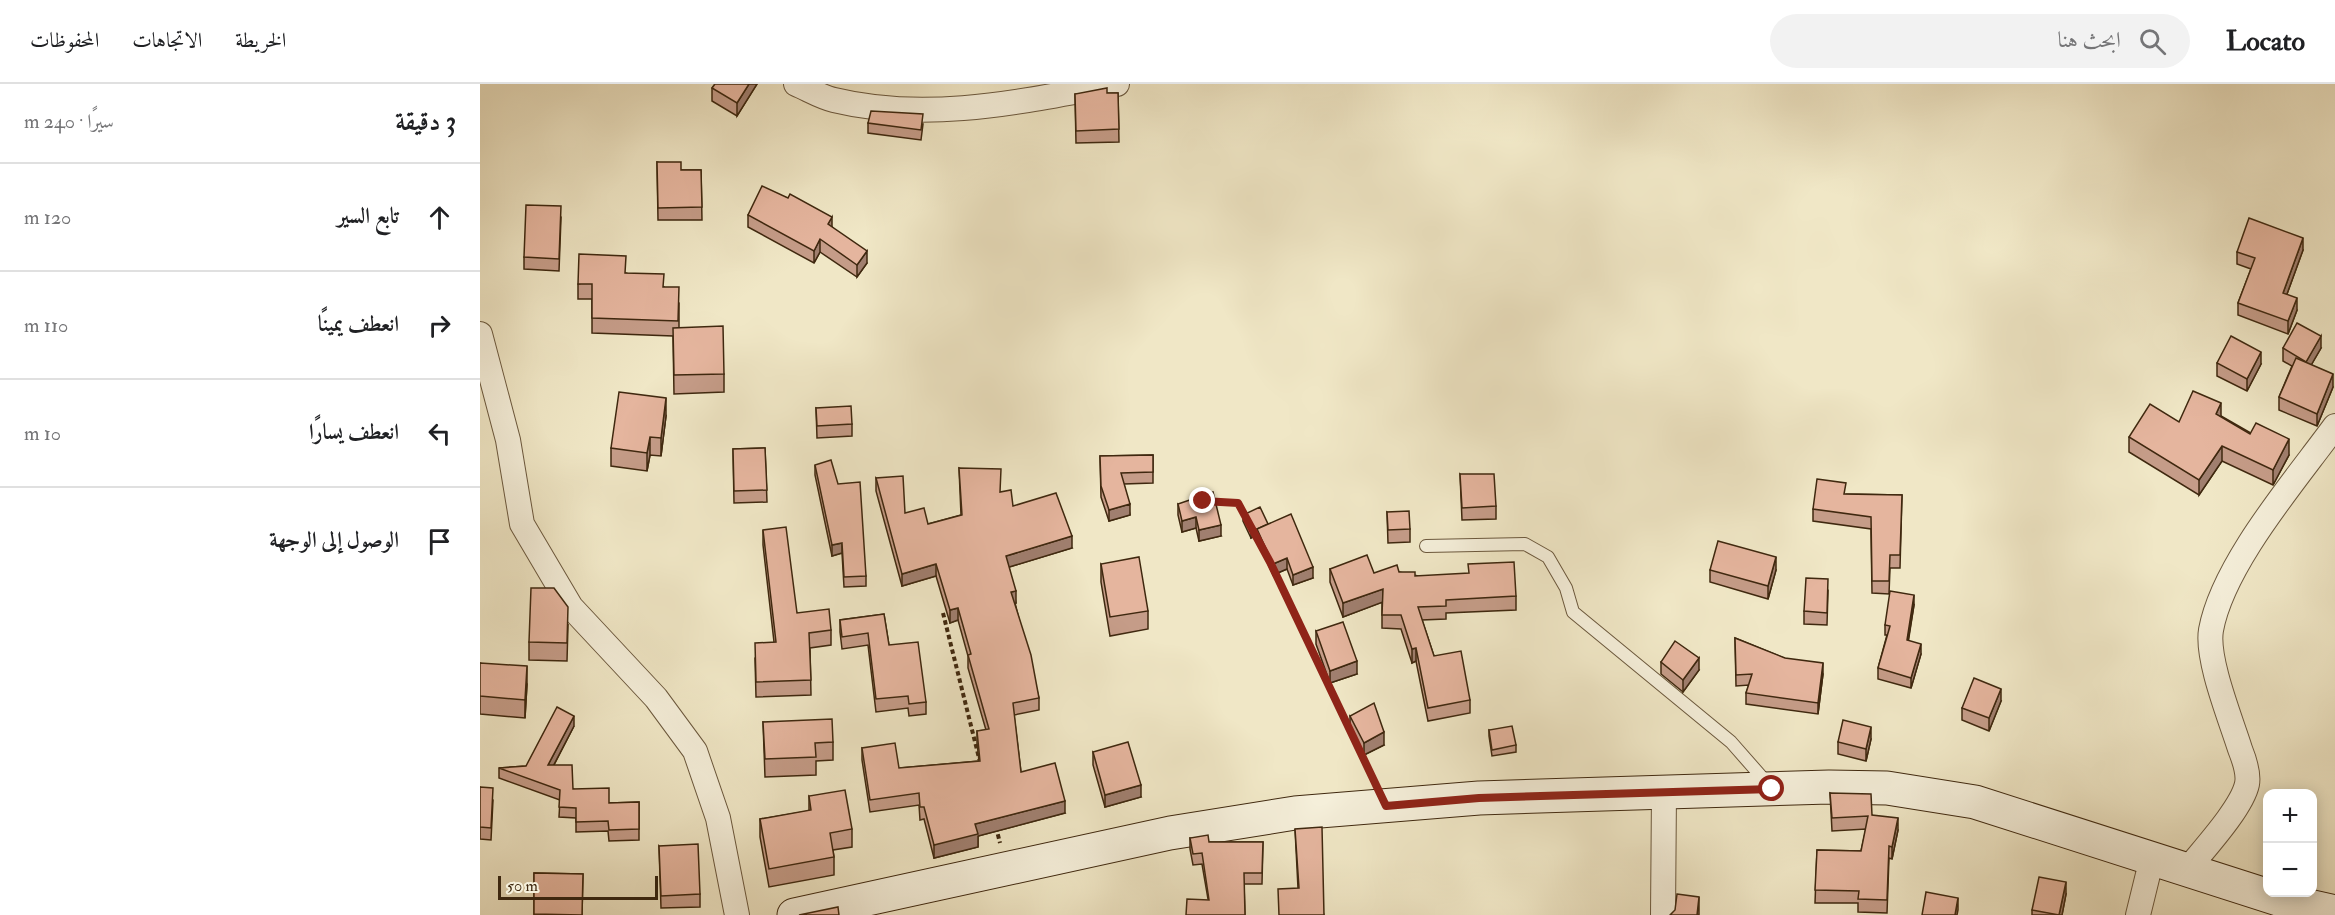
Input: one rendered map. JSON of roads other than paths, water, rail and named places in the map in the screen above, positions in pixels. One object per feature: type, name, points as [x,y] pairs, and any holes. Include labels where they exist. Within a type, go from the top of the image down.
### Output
[{"type":"main road","points":[[794,915],[1170,833],[1295,813],[1479,798],[1772,789],[1887,788],[1975,802],[2187,870],[2263,904],[2335,912]]},
{"type":"street","points":[[796,84],[832,100],[911,111],[996,106],[1117,84]]},
{"type":"street","points":[[480,334],[508,440],[522,524],[572,608],[656,698],[695,751],[718,818],[736,915]]},
{"type":"street","points":[[2187,870],[2233,812],[2247,784],[2244,761],[2216,674],[2210,633],[2218,601],[2244,552],[2335,426]]},
{"type":"street","points":[[1663,915],[1664,792]]},
{"type":"street","points":[[2138,915],[2152,858]]},
{"type":"lane","points":[[1426,546],[1525,544],[1548,557],[1566,588],[1574,612],[1731,742],[1772,789]]}]
